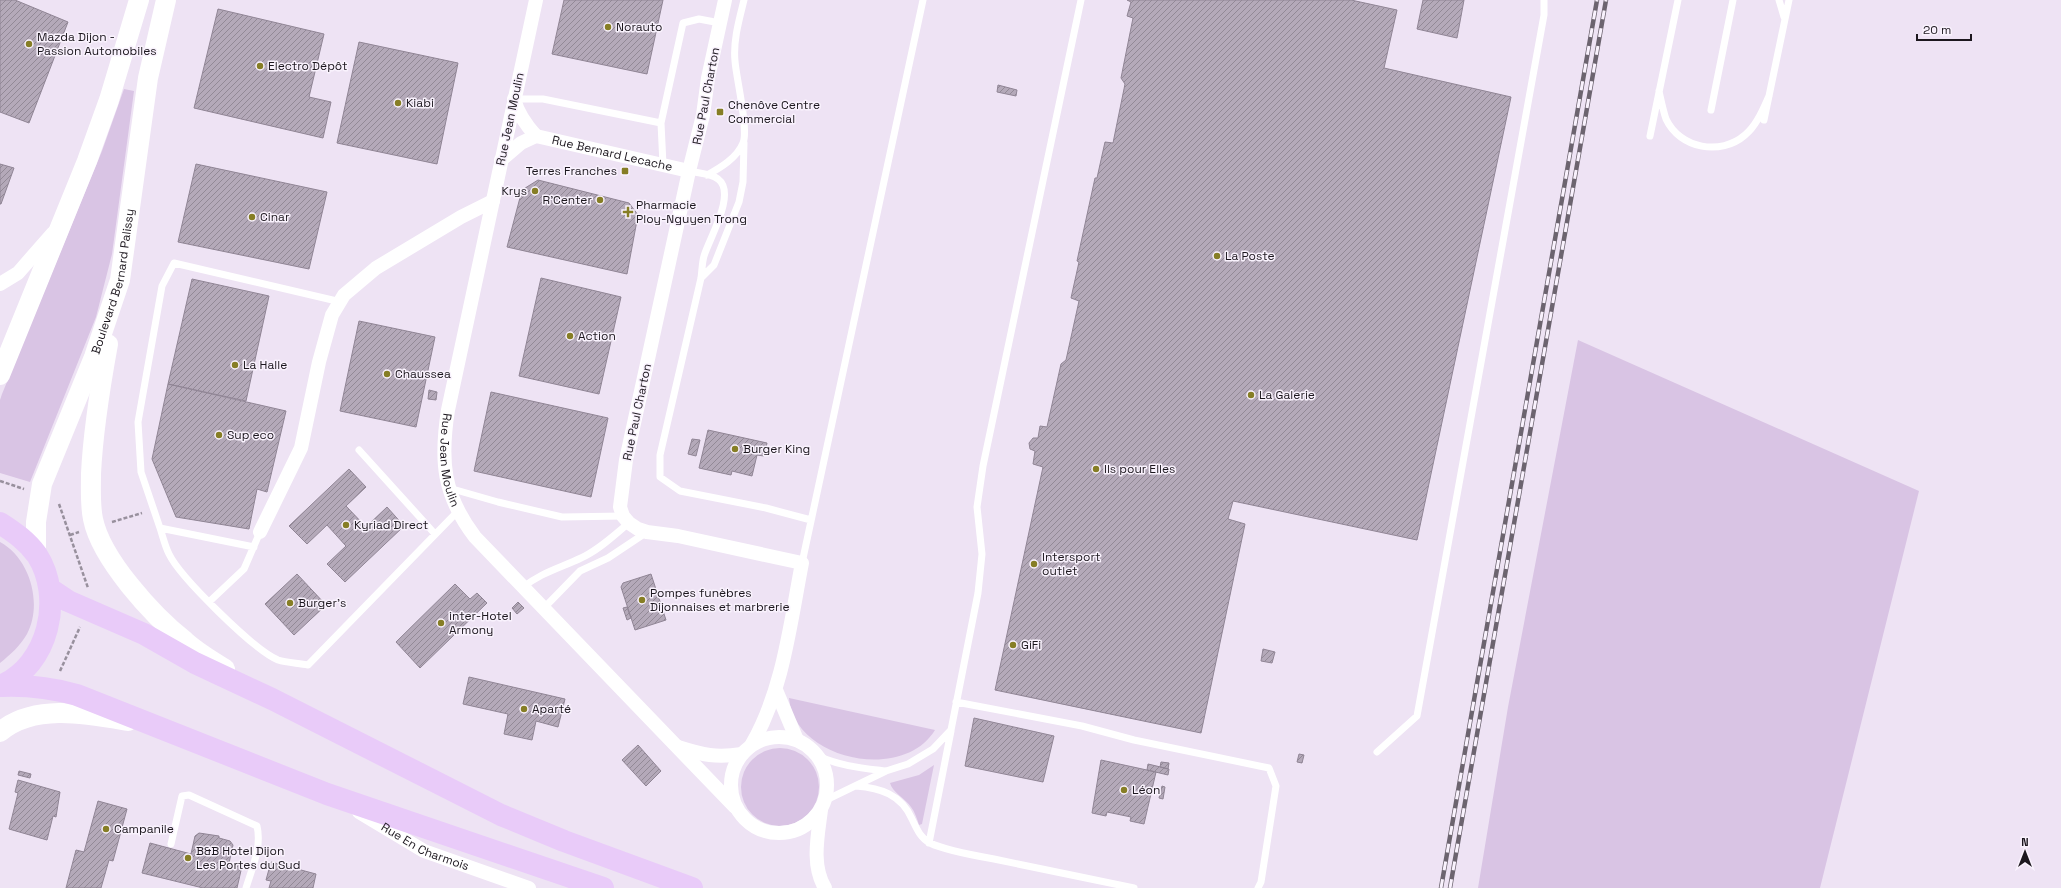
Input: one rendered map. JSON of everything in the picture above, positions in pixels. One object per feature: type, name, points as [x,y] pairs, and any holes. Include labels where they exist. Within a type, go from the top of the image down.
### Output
[{"type":"main road","points":[[0,375],[5,355],[63,222],[110,100],[139,0]]},
{"type":"main road","name":"Boulevard Bernard Palissy","points":[[36,555],[36,522],[42,484],[94,358],[120,280],[148,78],[166,0]]},
{"type":"main road","points":[[120,280],[97,406],[92,445],[91,506],[100,540],[115,566],[154,612],[184,641],[272,699]]},
{"type":"main road","points":[[0,523],[18,534],[36,555],[45,571],[50,589],[51,612],[46,634],[36,655],[21,672],[1,686]]},
{"type":"main road","points":[[50,589],[68,601],[144,634],[195,663],[272,699],[501,815],[564,841],[692,888]]},
{"type":"main road","points":[[1,686],[27,685],[49,688],[77,695],[327,794],[603,888]]},
{"type":"main road","points":[[0,732],[18,721],[39,715],[58,713],[102,717],[158,726]]},
{"type":"street","name":"Rue Jean Moulin","points":[[536,0],[446,416],[443,456],[449,488],[458,511],[475,537],[522,588],[735,807]]},
{"type":"street","name":"Rue Paul Charton","points":[[626,520],[620,507],[620,495],[626,460],[689,171],[702,123],[708,78],[725,0]]},
{"type":"street","name":"Rue Bernard Lecache","points":[[514,99],[517,110],[525,123],[536,136],[689,171]]},
{"type":"street","name":"Rue Bernard Lecache","points":[[501,160],[521,143],[536,136]]},
{"type":"street","points":[[260,532],[301,448],[318,362],[332,315],[342,302],[344,295],[376,268],[461,217],[493,201]]},
{"type":"street","points":[[0,284],[18,273],[63,222]]},
{"type":"street","points":[[626,520],[647,532],[678,536],[802,564],[776,690],[768,714],[752,744],[742,754],[734,766],[730,779],[731,794],[735,807],[744,820],[757,829],[772,834],[787,833],[802,828],[814,819],[823,805]]},
{"type":"street","points":[[776,690],[797,740]]},
{"type":"street","points":[[752,744],[766,738],[782,737],[797,740],[808,746],[818,756],[825,770],[828,785],[823,805],[816,854],[819,879],[825,888]]},
{"type":"street","name":"Rue Jean Moulin","points":[[676,746],[700,754],[722,757],[742,754]]},
{"type":"street","name":"Rue En Charmois","points":[[327,794],[424,851],[505,883],[529,888]]},
{"type":"lane","points":[[701,278],[714,265],[739,202],[743,182],[744,142],[734,47],[744,0]]},
{"type":"lane","points":[[802,564],[922,0]]},
{"type":"lane","points":[[929,843],[978,593],[982,554],[977,507],[983,466],[995,416],[1081,0]]},
{"type":"lane","points":[[1377,752],[1417,716],[1544,15],[1544,0]]},
{"type":"lane","points":[[1650,136],[1678,0]]},
{"type":"lane","points":[[1710,110],[1733,0]]},
{"type":"lane","points":[[1779,0],[1785,19]]},
{"type":"lane","points":[[1764,120],[1789,0]]},
{"type":"lane","points":[[663,165],[661,123],[683,23],[699,19],[720,23]]},
{"type":"lane","points":[[1659,92],[1666,119],[1673,129],[1691,143],[1714,148],[1736,142],[1746,135],[1754,126],[1769,96]]},
{"type":"lane","points":[[514,99],[543,99],[661,123]]},
{"type":"lane","points":[[707,175],[720,168],[728,161],[744,142]]},
{"type":"lane","points":[[689,171],[718,179],[724,186],[725,198],[704,257],[701,278],[660,455],[660,477],[680,491],[766,508],[811,520]]},
{"type":"lane","points":[[342,302],[174,263],[162,286],[138,422],[141,472],[169,554],[183,575],[209,602],[256,644],[278,660],[308,665],[458,511]]},
{"type":"lane","points":[[358,450],[435,534]]},
{"type":"lane","points":[[449,488],[498,502],[562,517],[626,520]]},
{"type":"lane","points":[[522,588],[534,578],[581,558],[600,547],[626,520]]},
{"type":"lane","points":[[160,528],[254,547]]},
{"type":"lane","points":[[209,602],[244,569],[260,532]]},
{"type":"lane","points":[[543,609],[580,571],[608,558],[647,532]]},
{"type":"lane","points":[[956,702],[1082,726],[1134,740],[1269,768],[1276,786],[1261,882],[1258,888]]},
{"type":"lane","points":[[823,805],[886,771],[908,764],[933,749],[951,730]]},
{"type":"lane","points":[[818,756],[853,768],[886,771]]},
{"type":"lane","points":[[856,786],[876,788],[891,794],[903,804],[911,816],[918,832],[929,843],[968,854],[1134,888]]},
{"type":"lane","points":[[171,844],[182,796],[189,794],[257,826],[260,837],[246,888]]},
{"type":"shaded area","points":[[124,89],[134,91],[112,254],[96,317],[30,482],[0,473],[0,400],[102,151]]},
{"type":"shaded area","points":[[1578,340],[1919,491],[1820,888],[1478,888],[1508,707]]},
{"type":"shaded area","points":[[0,542],[10,549],[26,570],[31,583],[34,609],[32,622],[27,634],[15,650],[0,663]]},
{"type":"shaded area","points":[[789,698],[935,730],[920,746],[899,756],[876,760],[852,757],[829,749],[809,737],[795,719]]},
{"type":"shaded area","points":[[780,748],[795,751],[808,759],[816,772],[819,787],[816,802],[808,815],[795,823],[780,826],[765,823],[752,815],[744,802],[741,787],[744,772],[752,759],[765,751]]},
{"type":"shaded area","points":[[934,765],[922,824],[919,825],[909,804],[893,789],[890,783],[919,775]]},
{"type":"building","points":[[0,0],[15,0],[68,22],[29,123],[0,112]]},
{"type":"building","name":"Norauto","points":[[564,0],[663,0],[647,74],[552,54]]},
{"type":"building","name":"La Galerie","points":[[1127,0],[1351,0],[1397,10],[1384,68],[1511,97],[1417,540],[1233,501],[1228,519],[1245,524],[1201,733],[995,690],[1043,467],[1033,464],[1035,451],[1030,449],[1029,443],[1033,438],[1038,438],[1040,426],[1047,427],[1061,364],[1066,360],[1079,301],[1071,298],[1079,262],[1077,261],[1095,178],[1097,178],[1105,142],[1113,143],[1125,84],[1121,78],[1133,18],[1127,16],[1131,2]]},
{"type":"building","points":[[1423,0],[1464,0],[1457,38],[1417,29]]},
{"type":"building","name":"Electro Dépôt","points":[[218,9],[324,34],[309,97],[331,102],[323,138],[194,108]]},
{"type":"building","name":"Kiabi","points":[[359,42],[458,63],[437,164],[337,143]]},
{"type":"building","points":[[998,85],[1017,90],[1016,96],[997,92]]},
{"type":"building","points":[[0,164],[14,168],[1,204],[0,204]]},
{"type":"building","name":"Cinar","points":[[196,164],[327,192],[309,269],[178,242]]},
{"type":"building","points":[[538,180],[629,203],[638,215],[627,274],[507,247],[522,190]]},
{"type":"building","name":"Action","points":[[541,278],[621,297],[599,394],[519,376]]},
{"type":"building","points":[[192,279],[269,296],[246,401],[168,384]]},
{"type":"building","name":"Chaussea","points":[[359,321],[435,337],[416,427],[340,411]]},
{"type":"building","name":"Sup eco","points":[[168,384],[286,411],[267,492],[257,489],[249,529],[176,517],[152,459]]},
{"type":"building","points":[[429,390],[437,392],[436,400],[428,399]]},
{"type":"building","points":[[491,392],[608,418],[591,497],[474,471]]},
{"type":"building","name":"Burger King","points":[[708,430],[767,443],[764,456],[757,455],[752,476],[732,471],[731,475],[699,468]]},
{"type":"building","points":[[692,439],[700,440],[696,456],[688,454]]},
{"type":"building","name":"Kyriad Direct","points":[[349,469],[366,487],[346,506],[366,527],[387,507],[404,526],[345,582],[327,564],[346,546],[327,525],[307,544],[289,526]]},
{"type":"building","points":[[297,574],[326,605],[294,635],[265,604]]},
{"type":"building","points":[[651,574],[666,620],[635,630],[621,587],[623,583]]},
{"type":"building","name":"inter-Hotel Armony","points":[[455,584],[470,599],[477,593],[487,603],[420,668],[396,642]]},
{"type":"building","points":[[518,602],[524,608],[517,614],[512,608]]},
{"type":"building","points":[[627,607],[631,618],[627,620],[623,608]]},
{"type":"building","points":[[1263,649],[1275,652],[1272,663],[1261,661]]},
{"type":"building","name":"Aparté","points":[[469,677],[565,699],[558,727],[536,721],[532,740],[504,734],[508,714],[463,704]]},
{"type":"building","points":[[974,718],[1054,736],[1043,782],[965,766]]},
{"type":"building","points":[[638,745],[661,771],[646,786],[622,760]]},
{"type":"building","points":[[1299,754],[1304,755],[1302,763],[1297,762]]},
{"type":"building","name":"Léon","points":[[1101,760],[1156,772],[1144,824],[1130,821],[1131,817],[1107,812],[1106,816],[1092,813]]},
{"type":"building","points":[[1161,762],[1169,763],[1168,769],[1160,767]]},
{"type":"building","points":[[1148,764],[1169,769],[1168,775],[1147,770]]},
{"type":"building","points":[[19,771],[31,774],[30,778],[18,775]]},
{"type":"building","points":[[18,780],[60,792],[56,817],[53,816],[47,840],[9,829],[18,793],[15,792]]},
{"type":"building","points":[[1162,786],[1165,787],[1163,799],[1159,798]]},
{"type":"building","name":"Campanile","points":[[98,801],[127,809],[113,861],[109,860],[101,888],[66,888],[76,850],[84,852]]},
{"type":"building","name":"B&B Hotel Dijon Les Portes du Sud","points":[[199,833],[219,836],[219,838],[230,841],[233,845],[229,863],[242,866],[237,888],[203,888],[142,873],[150,843],[191,854],[195,836]]},
{"type":"building","points":[[271,862],[316,874],[313,888],[269,888],[271,881],[266,880]]},
{"type":"railway","points":[[1441,888],[1597,0]]},
{"type":"railway","points":[[1450,888],[1606,0]]},
{"type":"place","name":"Norauto","points":[[608,27]]},
{"type":"place","name":"Mazda Dijon - Passion Automobiles","points":[[29,44]]},
{"type":"place","name":"Electro Dépôt","points":[[260,66]]},
{"type":"place","name":"Kiabi","points":[[398,103]]},
{"type":"place","name":"Chenôve Centre Commercial","points":[[720,112]]},
{"type":"place","name":"Terres Franches","points":[[625,171]]},
{"type":"place","name":"Krys","points":[[535,191]]},
{"type":"place","name":"R'Center","points":[[600,200]]},
{"type":"place","name":"Pharmacie Ploy-Nguyen Trong","points":[[628,212]]},
{"type":"place","name":"Cinar","points":[[252,217]]},
{"type":"place","name":"La Poste","points":[[1217,256]]},
{"type":"place","name":"Action","points":[[570,336]]},
{"type":"place","name":"La Halle","points":[[235,365]]},
{"type":"place","name":"Chaussea","points":[[387,374]]},
{"type":"place","name":"La Galerie","points":[[1251,395]]},
{"type":"place","name":"Sup eco","points":[[219,435]]},
{"type":"place","name":"Burger King","points":[[735,449]]},
{"type":"place","name":"Ils pour Elles","points":[[1096,469]]},
{"type":"place","name":"Kyriad Direct","points":[[346,525]]},
{"type":"place","name":"Intersport outlet","points":[[1034,564]]},
{"type":"place","name":"Pompes funèbres Dijonnaises et marbrerie","points":[[642,600]]},
{"type":"place","name":"Burger's","points":[[290,603]]},
{"type":"place","name":"inter-Hotel Armony","points":[[441,623]]},
{"type":"place","name":"GiFi","points":[[1013,645]]},
{"type":"place","name":"Aparté","points":[[524,709]]},
{"type":"place","name":"Léon","points":[[1124,790]]},
{"type":"place","name":"Campanile","points":[[106,829]]},
{"type":"place","name":"B&B Hotel Dijon Les Portes du Sud","points":[[188,858]]}]
